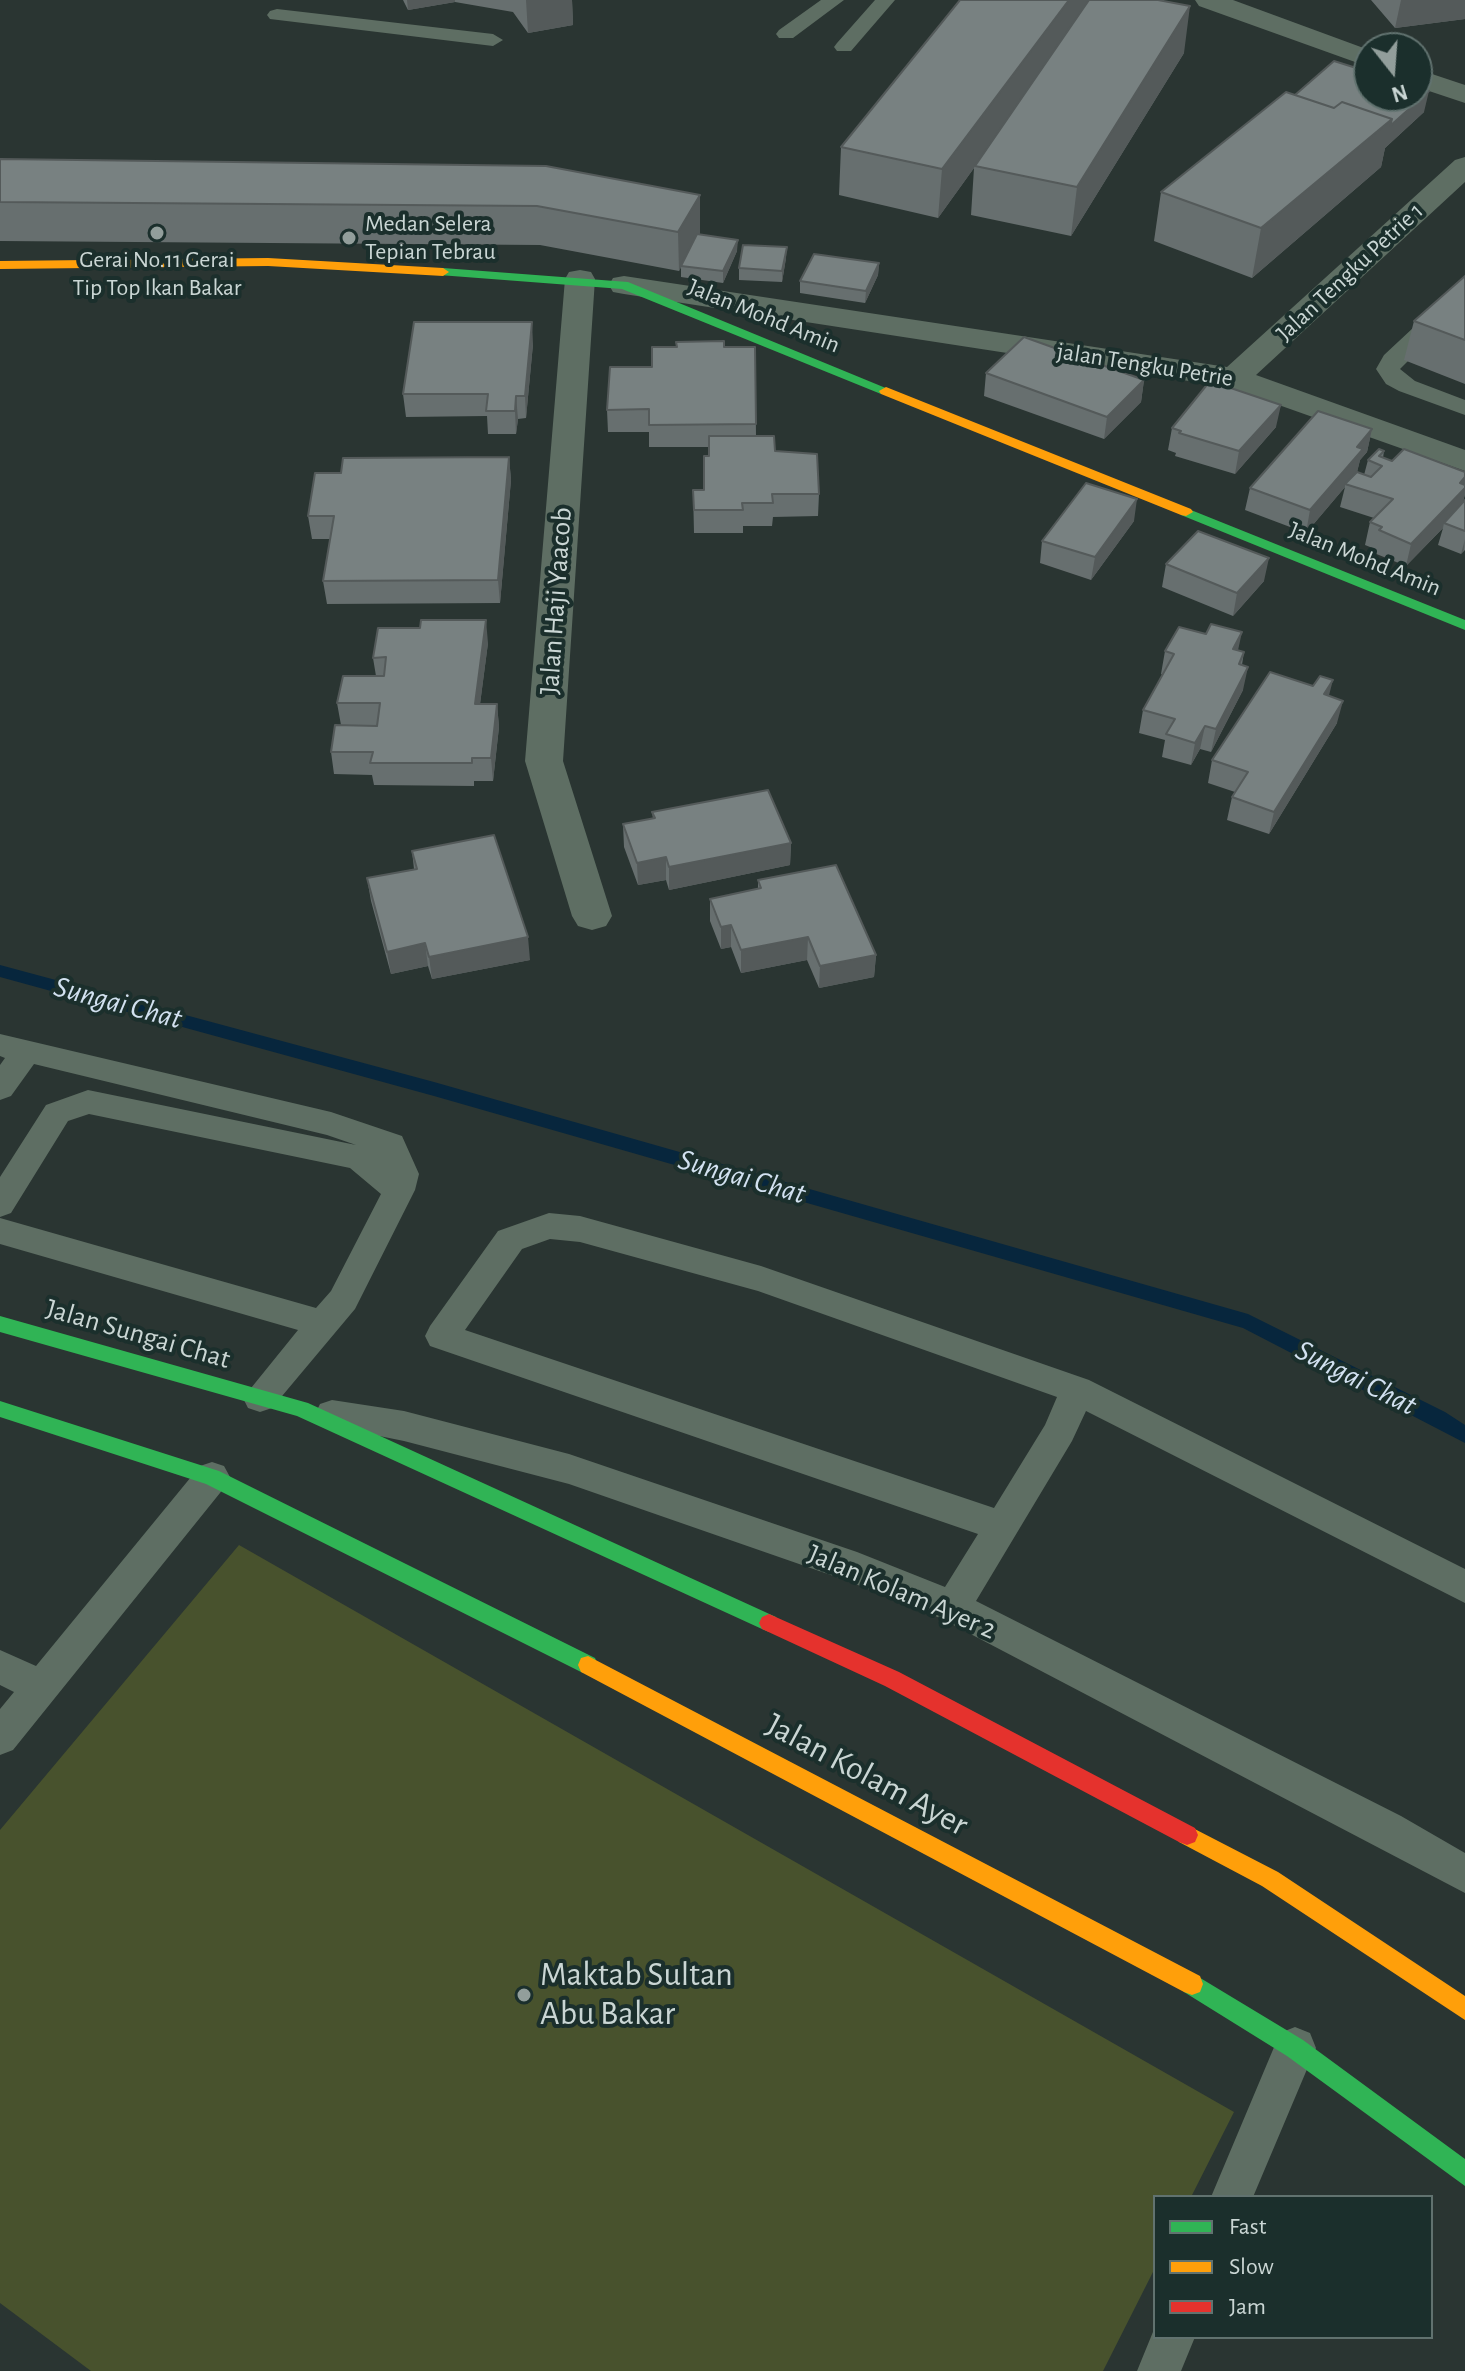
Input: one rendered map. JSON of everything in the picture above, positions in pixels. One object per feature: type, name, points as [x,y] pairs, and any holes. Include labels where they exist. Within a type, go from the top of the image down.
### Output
[{"type":"main road","name":"Jalan Mohd Amin","points":[[0,265],[268,262],[580,279],[624,285],[1465,625]]},
{"type":"main road","name":"Jalan Sungai Chat","points":[[0,1324],[260,1398]]},
{"type":"main road","points":[[260,1398],[301,1409],[892,1679],[1270,1879],[1465,2009]]},
{"type":"main road","points":[[4,1417],[212,1477]]},
{"type":"main road","name":"Jalan Kolam Ayer","points":[[212,1477],[623,1682],[1174,1973],[1295,2048],[1465,2174]]},
{"type":"street","points":[[1208,0],[1353,53]]},
{"type":"street","points":[[1433,83],[1465,95]]},
{"type":"street","name":"Jalan Tengku Petrie 1","points":[[1234,378],[1465,166]]},
{"type":"street","name":"Jalan Haji Yaacob","points":[[580,279],[544,761],[592,916]]},
{"type":"street","name":"jalan Tengku Petrie","points":[[624,285],[1234,378],[1465,461]]},
{"type":"lane","points":[[786,34],[834,0]]},
{"type":"lane","points":[[844,47],[885,0]]},
{"type":"lane","points":[[277,15],[493,40]]},
{"type":"lane","points":[[1465,292],[1392,360],[1388,369],[1394,379],[1407,386],[1465,408]]},
{"type":"lane","points":[[0,1088],[13,1048],[331,1124],[391,1145],[403,1174],[399,1190],[343,1300],[260,1398]]},
{"type":"lane","points":[[0,1204],[57,1113],[88,1102],[359,1158],[399,1190]]},
{"type":"lane","points":[[1003,1527],[442,1336],[510,1240],[549,1226],[580,1229],[761,1279],[1077,1390],[1465,1587]]},
{"type":"lane","points":[[0,1231],[324,1324]]},
{"type":"lane","points":[[953,1607],[1060,1431],[1077,1390]]},
{"type":"lane","name":"Jalan Kolam Ayer 2","points":[[301,1409],[404,1426],[569,1469],[857,1568],[953,1607],[1387,1829],[1465,1874]]},
{"type":"lane","points":[[0,1738],[212,1477]]},
{"type":"lane","points":[[0,1667],[41,1687]]},
{"type":"lane","points":[[1233,2195],[1295,2048]]},
{"type":"lane","points":[[1159,2371],[1172,2339]]},
{"type":"green space","name":"Maktab Sultan Abu Bakar","points":[[239,1545],[1234,2112],[1192,2195],[1153,2195],[1153,2272],[1103,2371],[91,2371],[0,2303],[0,1830]]},
{"type":"building","points":[[960,0],[1069,0],[942,169],[841,147]]},
{"type":"building","points":[[1089,0],[1158,0],[1190,6],[1077,187],[975,166]]},
{"type":"building","points":[[1334,61],[1353,67],[1353,106],[1342,102],[1334,108],[1295,95]]},
{"type":"building","points":[[1286,92],[1334,108],[1342,102],[1353,106],[1353,112],[1371,112],[1392,119],[1261,228],[1161,192]]},
{"type":"building","points":[[1371,112],[1406,112],[1390,126],[1392,119]]},
{"type":"building","points":[[0,159],[546,166],[700,195],[678,232],[537,206],[0,202]]},
{"type":"building","points":[[697,234],[738,240],[723,271],[681,266]]},
{"type":"building","points":[[743,245],[787,247],[782,271],[739,268]]},
{"type":"building","points":[[814,254],[879,263],[866,291],[800,281]]},
{"type":"building","points":[[1465,276],[1465,340],[1414,321]]},
{"type":"building","points":[[414,322],[532,322],[525,396],[516,396],[515,411],[486,411],[488,394],[403,394]]},
{"type":"building","points":[[1024,337],[1144,380],[1107,417],[986,373]]},
{"type":"building","points":[[724,341],[724,347],[755,347],[756,424],[649,425],[649,409],[607,410],[610,367],[652,367],[652,347],[677,347],[676,342]]},
{"type":"building","points":[[1210,381],[1281,405],[1239,451],[1179,433],[1181,431],[1172,428]]},
{"type":"building","points":[[1318,411],[1372,429],[1357,447],[1363,449],[1310,510],[1250,488]]},
{"type":"building","points":[[709,436],[774,436],[775,451],[817,454],[819,494],[772,494],[773,503],[742,503],[743,510],[694,510],[693,490],[704,490],[704,456],[709,456]]},
{"type":"building","points":[[1379,449],[1384,451],[1379,456],[1392,461],[1404,449],[1465,472],[1460,483],[1465,488],[1411,544],[1379,530],[1382,527],[1370,522],[1393,499],[1345,484],[1357,472],[1371,477],[1382,466],[1368,460]]},
{"type":"building","points":[[509,457],[498,580],[323,581],[334,516],[308,516],[315,473],[341,473],[343,458]]},
{"type":"building","points":[[1086,483],[1137,499],[1095,557],[1042,541]]},
{"type":"building","points":[[1465,500],[1465,531],[1444,523]]},
{"type":"building","points":[[1198,531],[1269,558],[1237,593],[1166,564]]},
{"type":"building","points":[[421,620],[486,620],[475,704],[497,704],[491,758],[472,758],[472,763],[370,763],[373,752],[331,752],[335,725],[377,726],[380,703],[337,703],[343,676],[384,676],[386,657],[373,658],[378,628],[420,628]]},
{"type":"building","points":[[1211,624],[1242,632],[1233,649],[1244,652],[1239,664],[1248,667],[1216,729],[1205,726],[1195,743],[1166,734],[1175,719],[1143,710],[1174,654],[1165,651],[1179,627],[1206,634]]},
{"type":"building","points":[[1270,672],[1313,686],[1320,676],[1333,680],[1324,694],[1343,701],[1274,812],[1232,797],[1248,772],[1212,760]]},
{"type":"building","points":[[768,790],[791,843],[669,867],[666,857],[637,863],[623,824],[655,818],[652,812]]},
{"type":"building","points":[[494,835],[528,937],[429,957],[425,943],[387,952],[367,878],[417,869],[412,851]]},
{"type":"building","points":[[836,865],[876,955],[820,966],[808,937],[741,950],[731,925],[721,927],[710,899],[761,888],[758,880]]},
{"type":"waterway","name":"Sungai Chat","points":[[0,971],[434,1089],[1248,1322],[1438,1418],[1465,1435]]},
{"type":"traffic: fast","points":[[443,272],[624,285],[886,391]]},
{"type":"traffic: fast","points":[[1186,512],[1465,625]]},
{"type":"traffic: fast","points":[[0,1324],[301,1409],[769,1623]]},
{"type":"traffic: fast","points":[[0,1409],[212,1477],[588,1665]]},
{"type":"traffic: fast","points":[[1192,1984],[1295,2048],[1465,2174]]},
{"type":"traffic: slow","points":[[0,265],[268,262],[443,272]]},
{"type":"traffic: slow","points":[[886,391],[1186,512]]},
{"type":"traffic: slow","points":[[588,1665],[1192,1984]]},
{"type":"traffic: slow","points":[[1187,1835],[1270,1879],[1465,2009]]},
{"type":"traffic: jam","points":[[769,1623],[892,1679],[1187,1835]]},
{"type":"place","name":"Gerai No.11 Gerai Tip Top Ikan Bakar","points":[[157,233]]},
{"type":"place","name":"Medan Selera Tepian Tebrau","points":[[349,238]]},
{"type":"place","name":"Maktab Sultan Abu Bakar","points":[[524,1995]]}]
